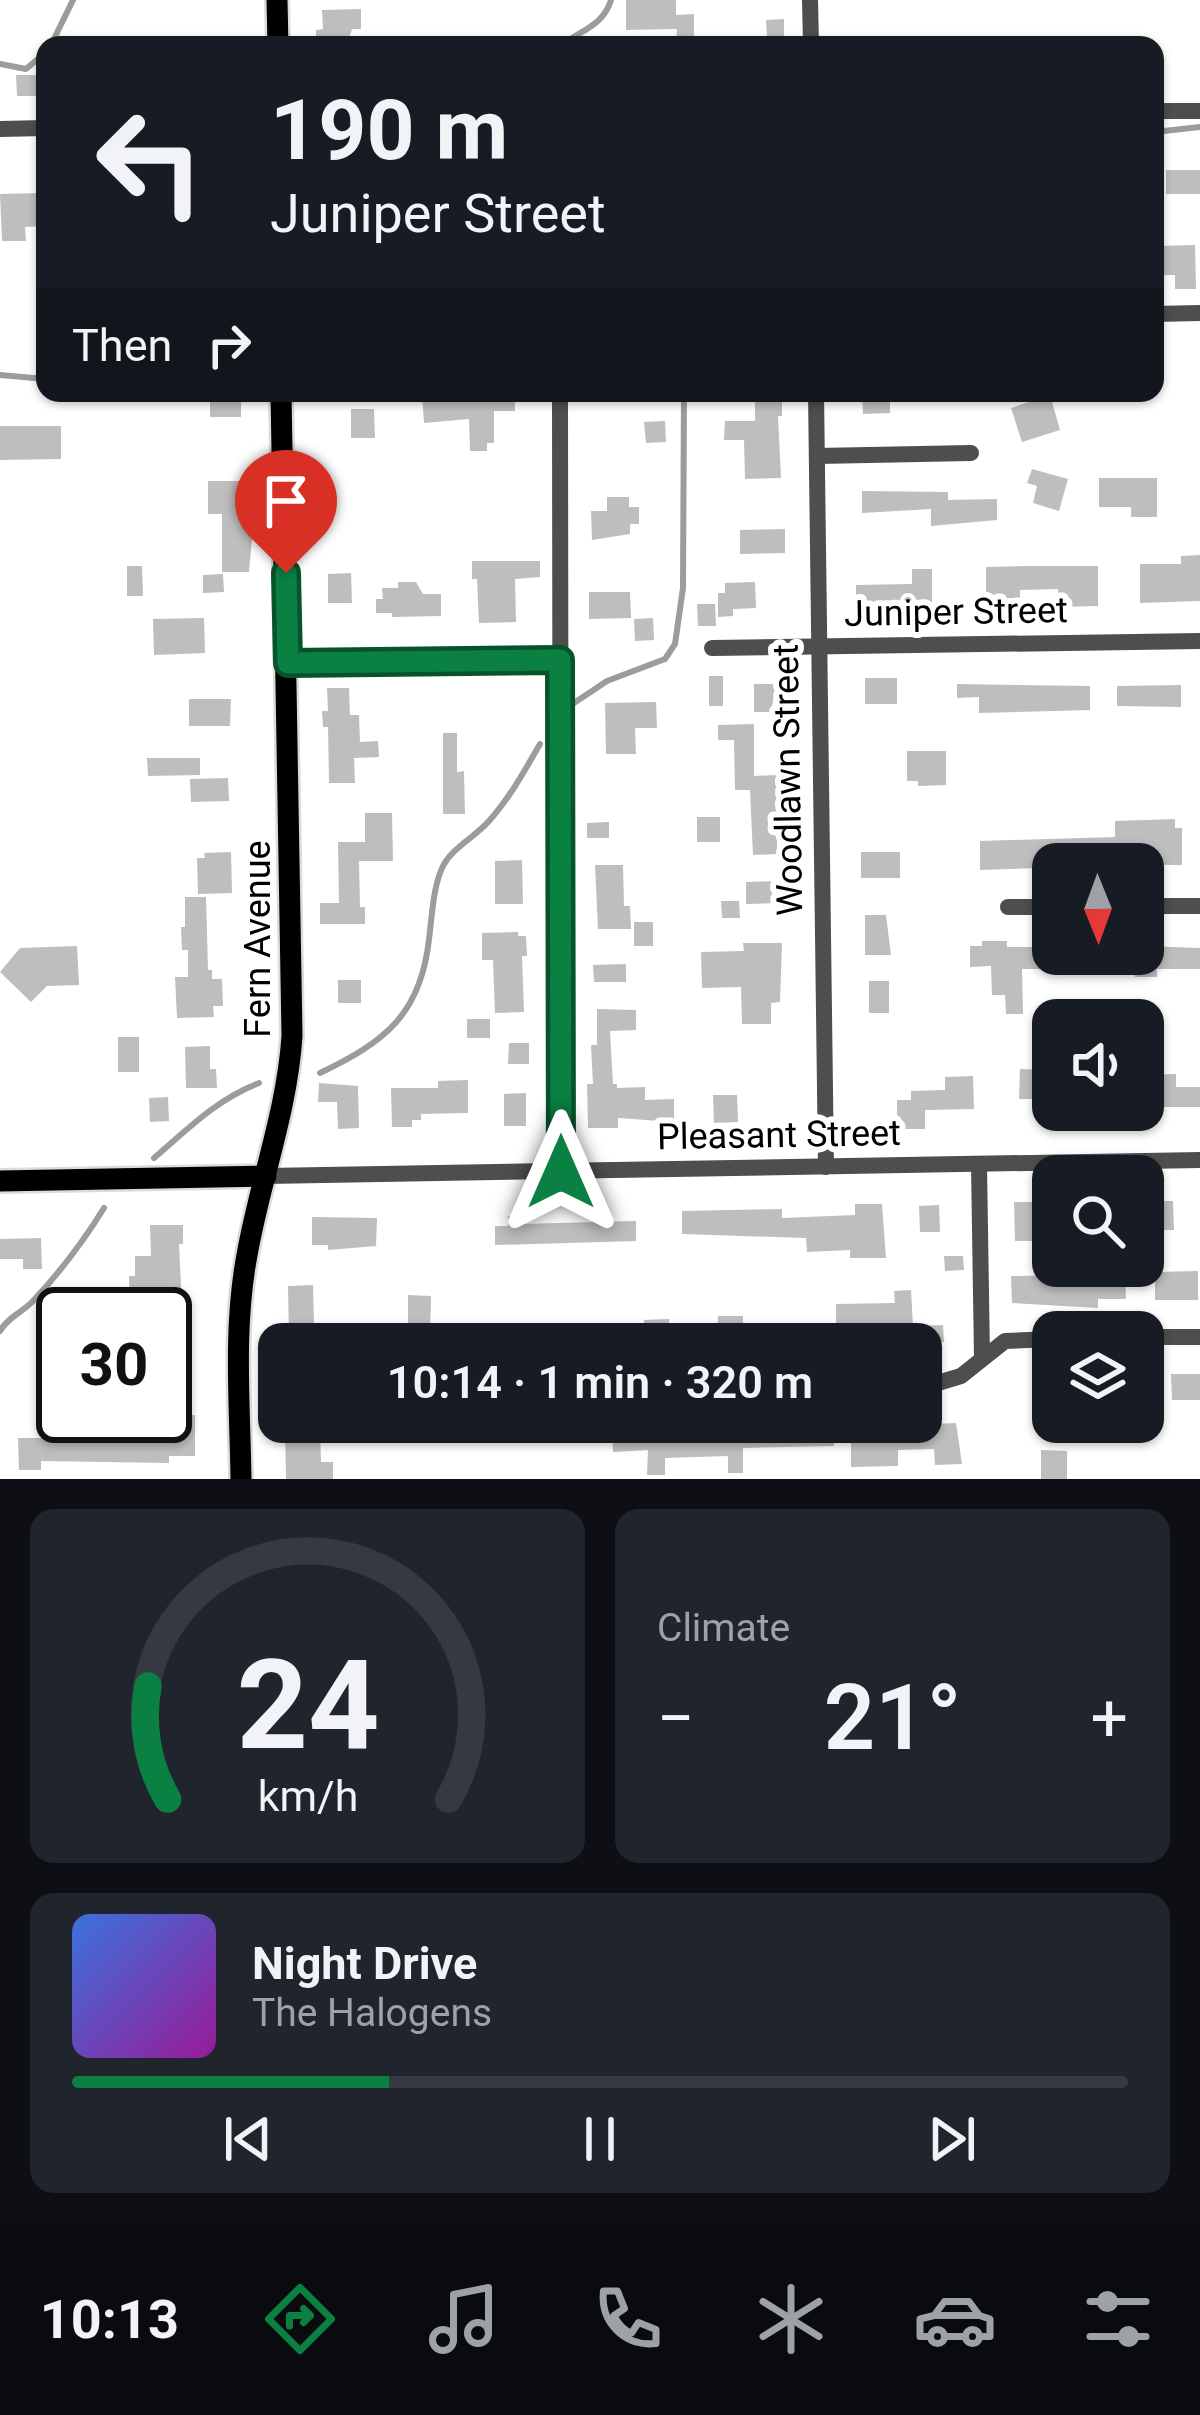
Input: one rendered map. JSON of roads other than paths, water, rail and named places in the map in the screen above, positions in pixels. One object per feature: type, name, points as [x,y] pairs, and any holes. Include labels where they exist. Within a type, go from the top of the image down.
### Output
[{"type":"main road","points":[[277,0],[278,36]]},
{"type":"main road","name":"Fern Avenue","points":[[241,1479],[241,1298],[284,1106],[292,1036],[281,402]]},
{"type":"main road","name":"Pleasant Street","points":[[0,1181],[266,1176]]},
{"type":"street","points":[[810,0],[811,36]]},
{"type":"street","points":[[1164,111],[1200,112]]},
{"type":"street","points":[[0,129],[36,128]]},
{"type":"street","points":[[1164,314],[1200,313]]},
{"type":"street","points":[[560,402],[561,1172]]},
{"type":"street","name":"Woodlawn Street","points":[[816,402],[826,1167]]},
{"type":"street","points":[[817,456],[971,453]]},
{"type":"street","name":"Juniper Street","points":[[712,648],[1200,641]]},
{"type":"street","points":[[288,663],[560,660]]},
{"type":"street","points":[[1164,906],[1200,906]]},
{"type":"street","points":[[1008,907],[1032,907]]},
{"type":"street","name":"Pleasant Street","points":[[266,1176],[1200,1160]]},
{"type":"street","points":[[979,1164],[982,1358]]},
{"type":"street","points":[[1164,1337],[1200,1336]]},
{"type":"street","points":[[942,1384],[1005,1341],[1032,1340]]},
{"type":"waterway","points":[[55,36],[73,0]]},
{"type":"waterway","points":[[576,36],[597,22],[611,0]]},
{"type":"waterway","points":[[0,64],[26,69],[36,61]]},
{"type":"waterway","points":[[1164,131],[1200,127]]},
{"type":"waterway","points":[[0,375],[36,378]]},
{"type":"waterway","points":[[574,703],[607,681],[665,659],[675,644],[683,588],[684,402]]},
{"type":"waterway","points":[[320,1073],[381,1037],[408,1006],[425,965],[443,866],[496,812],[540,744]]},
{"type":"waterway","points":[[154,1158],[216,1106],[259,1083]]},
{"type":"waterway","points":[[0,1331],[53,1278],[104,1208]]}]
